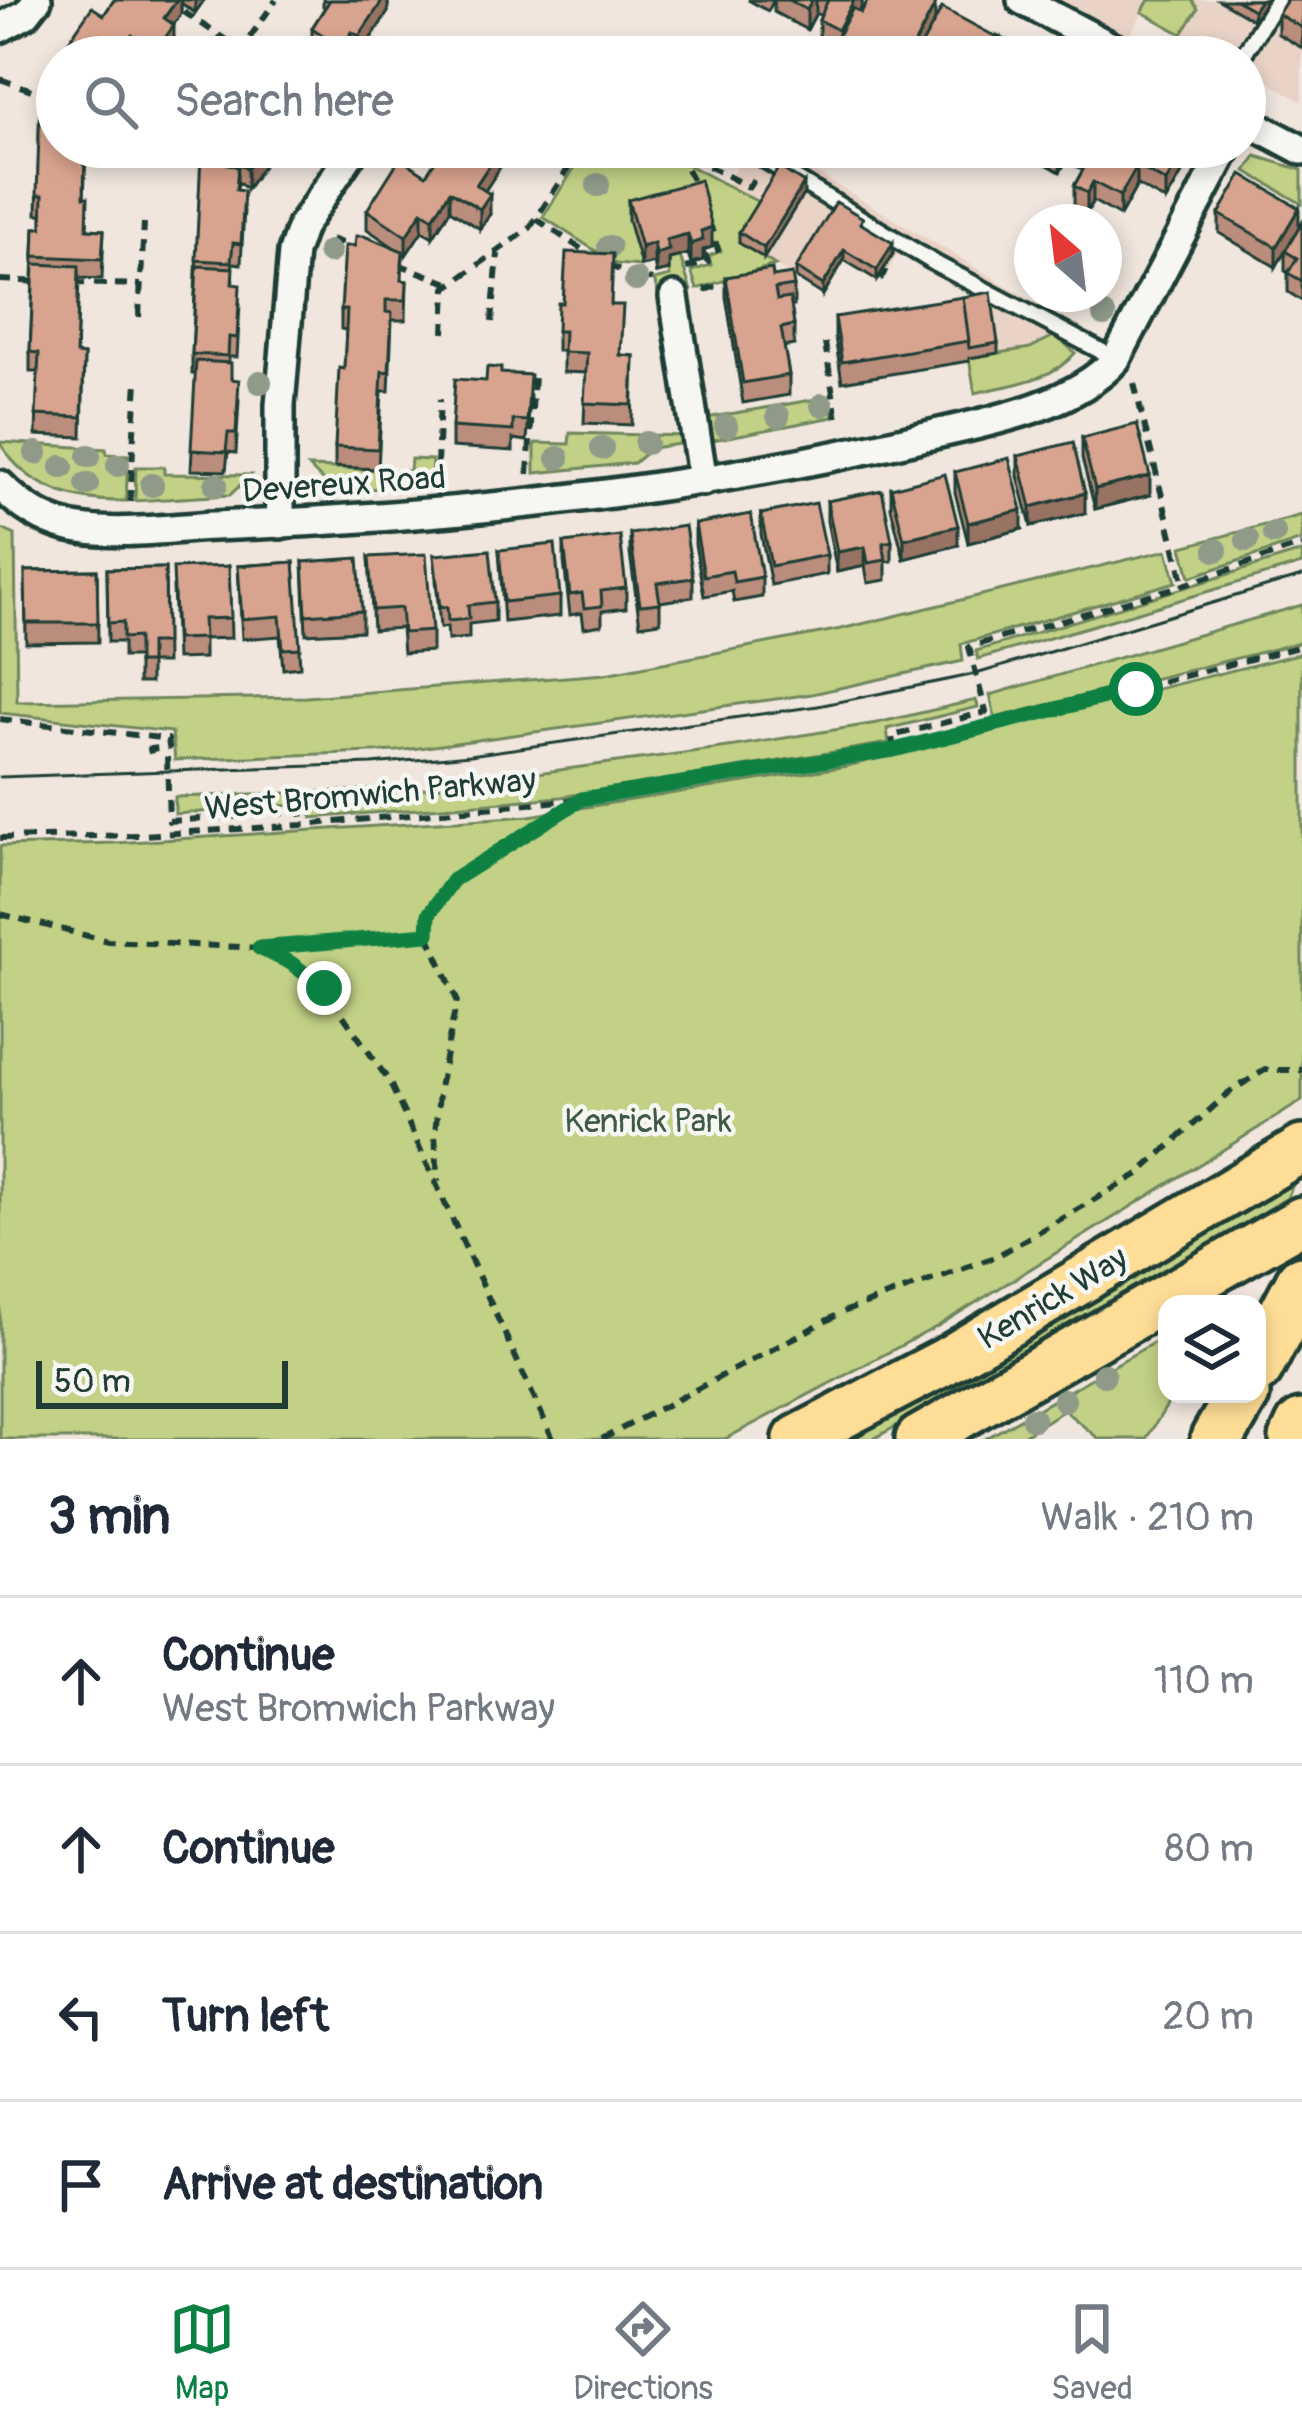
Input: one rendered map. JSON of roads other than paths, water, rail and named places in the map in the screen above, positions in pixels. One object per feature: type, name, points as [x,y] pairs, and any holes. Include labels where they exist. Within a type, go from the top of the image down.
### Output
[{"type":"highway","points":[[1266,1350],[1302,1282]]},
{"type":"highway","points":[[1296,1439],[1302,1426]]},
{"type":"main road","name":"Kenrick Way","points":[[797,1439],[944,1362],[1302,1149]]},
{"type":"main road","name":"Kenrick Way","points":[[919,1439],[1302,1220]]},
{"type":"street","points":[[0,28],[26,14],[37,0]]},
{"type":"street","points":[[1022,0],[1090,36]]},
{"type":"street","points":[[1266,131],[1302,150]]},
{"type":"street","points":[[280,524],[280,405],[293,252],[302,226],[341,168]]},
{"type":"street","name":"Devereux Road","points":[[0,485],[41,517],[70,527],[101,531],[280,524],[489,509],[703,481],[974,425],[1072,394],[1124,363],[1217,168]]},
{"type":"street","points":[[674,296],[703,481]]},
{"type":"lane","points":[[1255,36],[1277,0]]},
{"type":"lane","points":[[778,168],[937,264],[1124,363]]},
{"type":"tram line","points":[[0,777],[372,764],[470,755],[818,706],[976,674],[1302,576]]},
{"type":"park label","name":"Kenrick Park","points":[[648,1120]]}]
